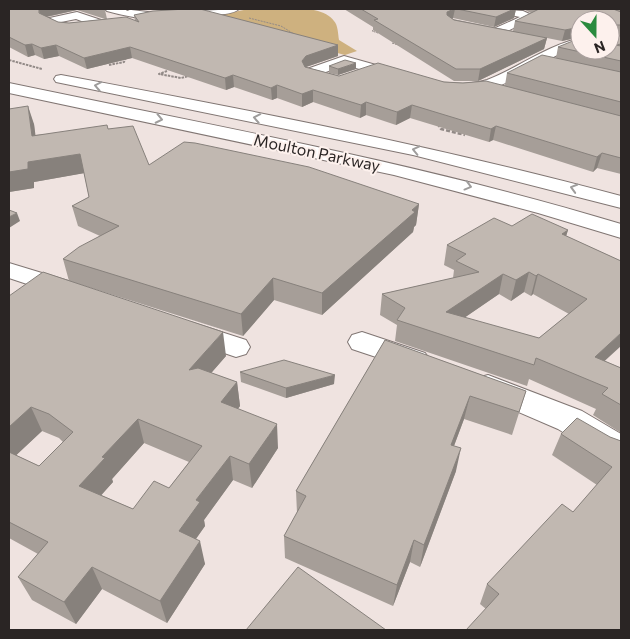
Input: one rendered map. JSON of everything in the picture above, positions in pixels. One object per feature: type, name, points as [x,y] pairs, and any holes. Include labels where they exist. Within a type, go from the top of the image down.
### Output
[{"type":"main road","points":[[111,9],[128,14],[150,16],[202,14],[233,9]]},
{"type":"main road","points":[[491,10],[530,17],[490,32],[518,38]]},
{"type":"main road","points":[[112,24],[150,16]]},
{"type":"main road","points":[[544,44],[562,48]]},
{"type":"main road","points":[[443,87],[461,89],[486,86],[570,45]]},
{"type":"main road","points":[[376,69],[339,82],[311,74],[344,60],[418,80]]},
{"type":"main road","points":[[538,60],[556,64]]},
{"type":"main road","name":"Moulton Parkway","points":[[43,76],[399,146],[556,183],[621,202]]},
{"type":"main road","points":[[486,86],[506,92]]},
{"type":"main road","name":"Moulton Parkway","points":[[9,88],[421,174],[536,205],[621,231]]},
{"type":"main road","points":[[9,270],[91,298]]},
{"type":"main road","points":[[163,322],[236,347]]},
{"type":"main road","points":[[362,342],[515,396],[570,420],[621,451]]},
{"type":"path","points":[[247,17],[282,26],[294,34],[285,36]]},
{"type":"path","points":[[378,33],[372,29],[379,28]]},
{"type":"path","points":[[392,43],[398,46],[409,46]]},
{"type":"path","points":[[109,65],[124,62],[127,56],[122,54]]},
{"type":"path","points":[[167,71],[159,74],[181,78],[191,76]]},
{"type":"shaded area","points":[[294,8],[318,11],[327,15],[335,23],[339,40],[357,51],[345,55],[277,37],[168,19],[223,14],[249,9]]},
{"type":"building","points":[[9,9],[40,9],[39,13],[58,22],[69,23],[126,17],[139,22],[134,15],[153,11],[200,9],[338,45],[306,56],[302,61],[305,67],[339,76],[378,63],[444,82],[486,81],[621,116],[621,158],[602,153],[597,157],[496,126],[491,129],[412,105],[397,112],[366,102],[361,105],[313,90],[302,94],[277,85],[271,88],[233,75],[225,78],[130,47],[84,58],[56,45],[41,48],[32,44],[25,45],[9,37]]},
{"type":"building","points":[[361,9],[454,9],[447,12],[447,15],[454,20],[547,38],[480,69],[456,69],[374,20],[378,19]]},
{"type":"building","points":[[457,9],[514,9],[496,17]]},
{"type":"building","points":[[539,9],[616,10],[570,10],[570,29],[565,30],[515,21]]},
{"type":"building","points":[[570,42],[570,50],[558,47]]},
{"type":"building","points":[[620,46],[621,46],[621,61],[616,60],[620,60]]},
{"type":"building","points":[[542,55],[621,72],[621,102],[507,73]]},
{"type":"building","points":[[345,60],[356,63],[338,69],[329,66]]},
{"type":"building","points":[[28,106],[32,136],[107,125],[108,129],[133,126],[149,165],[184,142],[195,143],[309,167],[419,204],[412,210],[415,212],[322,293],[273,278],[241,314],[63,259],[79,247],[119,226],[72,206],[89,197],[80,154],[28,162],[28,169],[9,172],[9,109]]},
{"type":"building","points":[[9,210],[17,213],[9,217]]},
{"type":"building","points":[[532,214],[568,230],[562,234],[621,261],[621,333],[595,357],[621,368],[621,405],[602,394],[608,388],[536,358],[534,365],[397,320],[405,308],[382,294],[479,272],[456,261],[466,254],[447,245],[494,218],[512,226]],"holes":[[[529,272],[536,276],[538,274],[587,299],[539,338],[446,312],[503,274],[516,280]]]},
{"type":"building","points":[[43,272],[223,332],[189,370],[198,368],[237,382],[221,402],[277,424],[249,464],[230,456],[196,500],[200,502],[179,531],[200,541],[160,601],[92,567],[64,602],[18,577],[48,542],[9,522],[9,452],[39,466],[73,432],[49,414],[31,407],[9,427],[9,296]],"holes":[[[138,419],[202,446],[169,488],[154,481],[133,509],[79,486],[105,458],[102,457]]]},
{"type":"building","points":[[385,340],[526,391],[519,412],[470,396],[451,445],[461,448],[424,545],[414,540],[397,585],[284,536],[306,496],[296,491]]},
{"type":"building","points":[[284,360],[335,375],[286,388],[240,372]]},
{"type":"building","points":[[577,418],[610,437],[621,441],[621,630],[466,630],[499,594],[487,584],[562,504],[573,512],[612,467],[561,434]]},
{"type":"building","points":[[298,567],[386,630],[246,630]]}]
